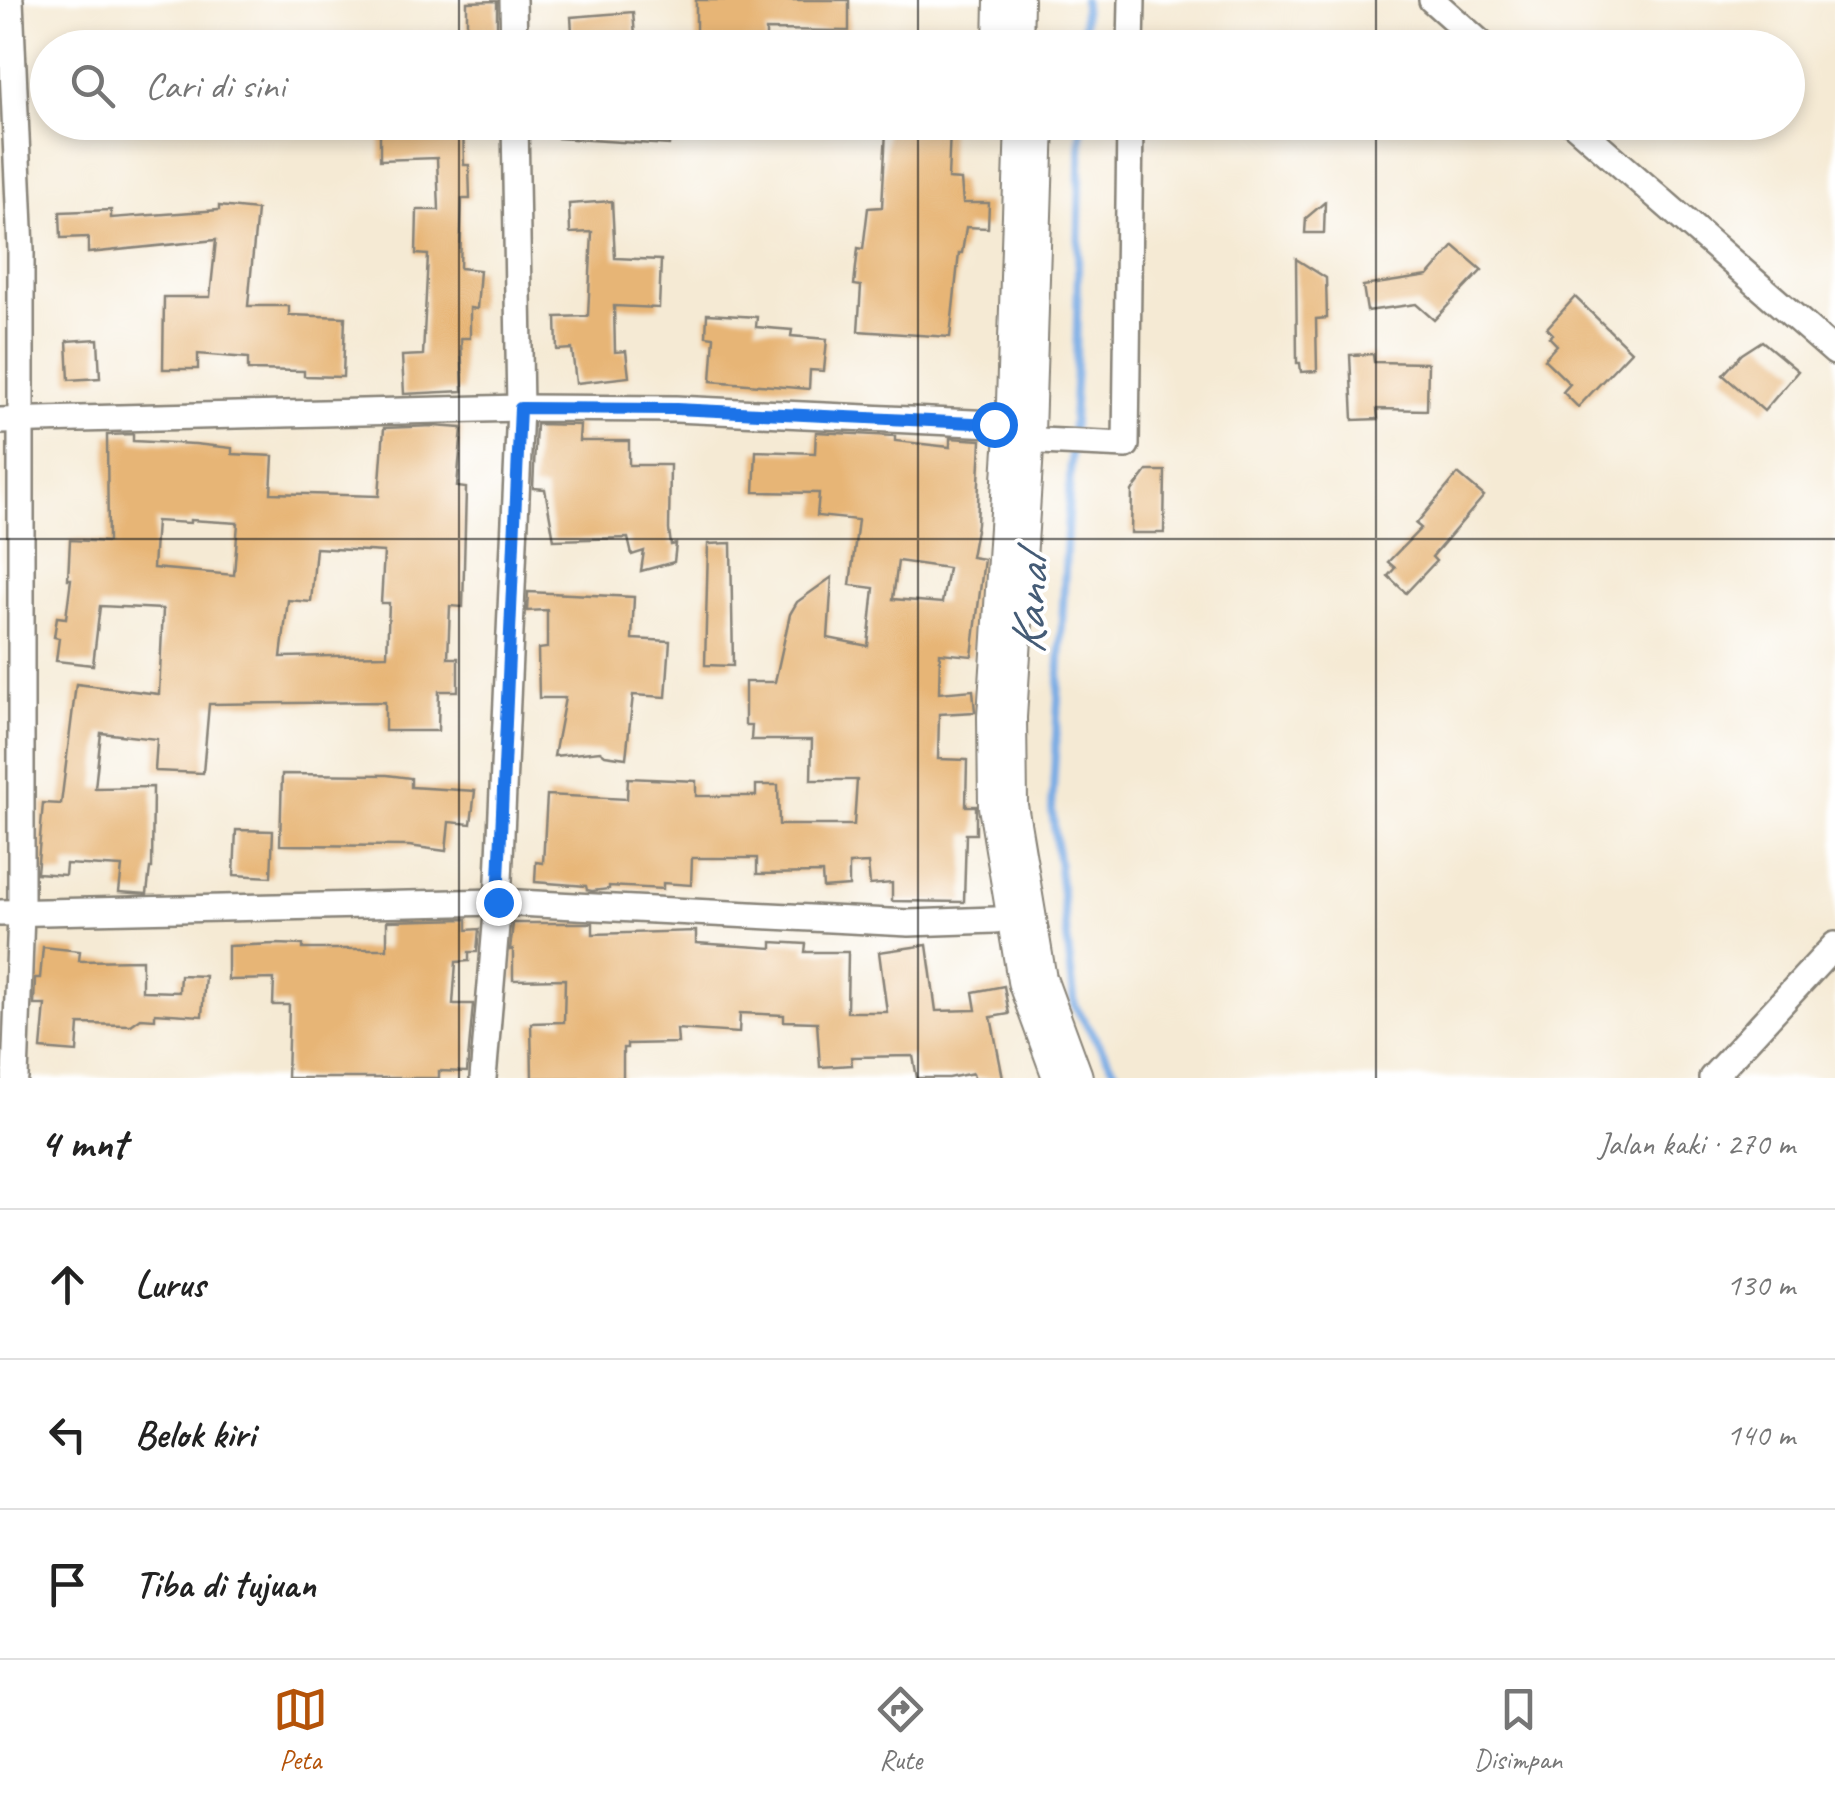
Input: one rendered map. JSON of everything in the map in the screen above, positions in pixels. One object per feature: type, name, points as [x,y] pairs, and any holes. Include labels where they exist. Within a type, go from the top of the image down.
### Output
[{"type":"highway","points":[[1009,30],[1010,0]]},
{"type":"highway","points":[[1034,30],[1035,0]]},
{"type":"highway","points":[[1005,140],[1003,806],[1032,980],[1068,1078]]},
{"type":"highway","points":[[1029,140],[1006,432],[986,807],[996,920],[1008,991],[1038,1078]]},
{"type":"street","points":[[10,0],[10,913],[14,1078]]},
{"type":"street","points":[[513,0],[514,30]]},
{"type":"street","points":[[1131,30],[1132,0]]},
{"type":"street","points":[[1432,0],[1466,30]]},
{"type":"street","points":[[482,1078],[498,902],[520,408],[515,140]]},
{"type":"street","points":[[11,421],[520,408],[676,409],[1006,432],[1126,446],[1130,140]]},
{"type":"street","points":[[1593,140],[1835,352]]},
{"type":"street","points":[[10,913],[498,902],[909,922],[996,920]]},
{"type":"street","points":[[1712,1078],[1835,945]]},
{"type":"building","points":[[696,0],[849,0],[849,30],[696,30]]},
{"type":"building","points":[[497,1],[497,30],[467,30],[467,2]]},
{"type":"building","points":[[633,12],[634,30],[572,30],[571,17]]},
{"type":"building","points":[[380,140],[463,140],[470,199],[462,199],[460,268],[480,270],[477,309],[470,308],[470,338],[461,338],[463,391],[404,394],[402,356],[423,355],[428,255],[416,254],[417,210],[439,210],[437,158],[380,160]]},
{"type":"building","points":[[590,140],[670,140],[669,145]]},
{"type":"building","points":[[885,140],[950,140],[948,179],[961,180],[963,203],[989,203],[988,228],[966,227],[959,253],[950,337],[858,331],[861,286],[854,285],[858,248],[863,249],[868,208],[882,207]]},
{"type":"building","points":[[612,201],[615,258],[661,260],[659,308],[614,306],[615,352],[626,351],[629,377],[576,383],[572,349],[557,350],[556,317],[588,316],[592,232],[570,233],[569,204]]},
{"type":"building","points":[[1325,202],[1324,233],[1305,233],[1306,218]]},
{"type":"building","points":[[219,206],[257,210],[248,306],[289,306],[289,315],[345,317],[343,377],[304,376],[304,371],[248,370],[248,358],[198,354],[198,369],[163,369],[164,297],[210,297],[216,240],[88,253],[88,237],[61,238],[60,212],[111,210],[111,218],[219,210]]},
{"type":"building","points":[[1454,246],[1482,270],[1434,320],[1416,304],[1367,311],[1363,286],[1428,276]]},
{"type":"building","points":[[1296,259],[1326,278],[1327,318],[1316,319],[1317,371],[1301,372],[1297,363]]},
{"type":"building","points":[[1575,297],[1631,351],[1578,407],[1563,392],[1570,384],[1544,359],[1557,345],[1547,328]]},
{"type":"building","points":[[707,314],[757,317],[756,327],[792,330],[791,336],[827,339],[824,371],[810,370],[809,389],[711,381],[714,337],[706,336]]},
{"type":"building","points":[[98,339],[100,378],[69,380],[67,341]]},
{"type":"building","points":[[1762,341],[1798,371],[1764,411],[1723,375],[1742,354]]},
{"type":"building","points":[[1373,354],[1374,362],[1428,363],[1427,410],[1377,409],[1378,419],[1353,420],[1350,355]]},
{"type":"building","points":[[536,424],[580,425],[579,441],[629,441],[629,465],[670,465],[669,530],[671,545],[676,544],[674,562],[641,571],[644,551],[632,555],[628,538],[554,540],[545,489],[533,488]]},
{"type":"building","points":[[384,428],[462,428],[457,487],[466,488],[463,607],[450,606],[448,658],[458,658],[458,691],[439,691],[438,731],[385,731],[385,702],[209,704],[203,773],[155,771],[157,739],[101,733],[95,788],[153,787],[152,868],[147,894],[119,892],[122,867],[66,864],[65,875],[37,873],[43,803],[61,804],[76,684],[159,694],[163,609],[100,606],[93,665],[56,661],[57,617],[66,618],[71,579],[70,540],[108,542],[107,435],[133,434],[133,441],[195,444],[232,448],[232,454],[273,456],[271,493],[379,496]],"holes":[[[156,521],[238,523],[234,575],[153,568]],[[316,548],[384,552],[381,603],[389,603],[387,655],[281,657],[288,600],[311,602]]]},
{"type":"building","points":[[816,432],[895,436],[895,441],[950,447],[950,438],[981,440],[977,524],[971,557],[984,559],[972,656],[940,653],[939,693],[973,690],[975,712],[939,714],[938,759],[967,760],[966,806],[976,806],[976,834],[966,834],[964,902],[892,901],[892,883],[870,885],[868,863],[849,864],[849,886],[823,888],[822,873],[757,874],[757,858],[692,858],[691,885],[663,883],[663,889],[609,886],[592,891],[586,886],[535,882],[536,862],[543,863],[547,795],[627,799],[628,778],[696,781],[696,796],[756,796],[756,785],[778,785],[779,825],[854,825],[857,780],[811,780],[812,740],[751,740],[752,725],[745,725],[745,682],[775,682],[790,614],[797,602],[832,577],[828,638],[868,646],[874,588],[850,585],[858,520],[817,516],[819,493],[754,492],[756,451],[815,453]],"holes":[[[898,561],[948,568],[942,603],[893,599]]]},
{"type":"building","points":[[1147,471],[1165,471],[1164,533],[1131,533],[1132,491]]},
{"type":"building","points":[[1458,474],[1484,496],[1432,557],[1436,561],[1406,593],[1388,576],[1395,568],[1388,562],[1421,528],[1416,524]]},
{"type":"building","points":[[731,543],[733,666],[705,665],[708,544]]},
{"type":"building","points":[[528,592],[634,597],[632,639],[670,641],[666,697],[633,695],[626,758],[600,751],[554,756],[565,698],[539,698],[538,649],[547,648],[547,610],[527,611]]},
{"type":"building","points":[[282,774],[387,775],[411,778],[411,787],[475,791],[471,824],[449,822],[446,851],[409,846],[280,845]]},
{"type":"building","points":[[236,830],[273,831],[271,877],[234,875]]},
{"type":"building","points":[[467,919],[467,930],[479,929],[477,952],[469,952],[469,961],[456,962],[453,1004],[473,1004],[467,1072],[439,1071],[439,1078],[287,1078],[289,1005],[273,1005],[274,979],[228,980],[228,946],[387,949],[387,921]]},
{"type":"building","points":[[513,923],[593,923],[593,934],[696,931],[696,943],[772,948],[772,942],[806,944],[805,952],[848,952],[847,1012],[887,1012],[879,952],[927,945],[936,1011],[976,1010],[973,992],[1004,986],[1009,1014],[991,1017],[1003,1078],[974,1078],[973,1073],[917,1078],[913,1056],[851,1057],[852,1065],[820,1067],[817,1022],[784,1021],[784,1015],[740,1013],[739,1033],[677,1029],[678,1043],[627,1044],[623,1048],[623,1078],[532,1078],[531,1023],[564,1022],[565,979],[513,980]]},
{"type":"building","points":[[43,947],[80,951],[79,961],[142,960],[142,991],[179,992],[180,975],[205,976],[202,1016],[155,1013],[155,1019],[141,1018],[131,1025],[79,1024],[77,1052],[41,1049],[45,1005],[34,1005],[35,978],[40,978]]},
{"type":"waterway","name":"Kanal","points":[[1083,30],[1084,0]]},
{"type":"waterway","name":"Kanal","points":[[1081,140],[1076,366],[1052,809],[1075,1006],[1120,1078]]},
{"type":"route","points":[[498,902],[520,408],[676,409],[994,424]]}]
